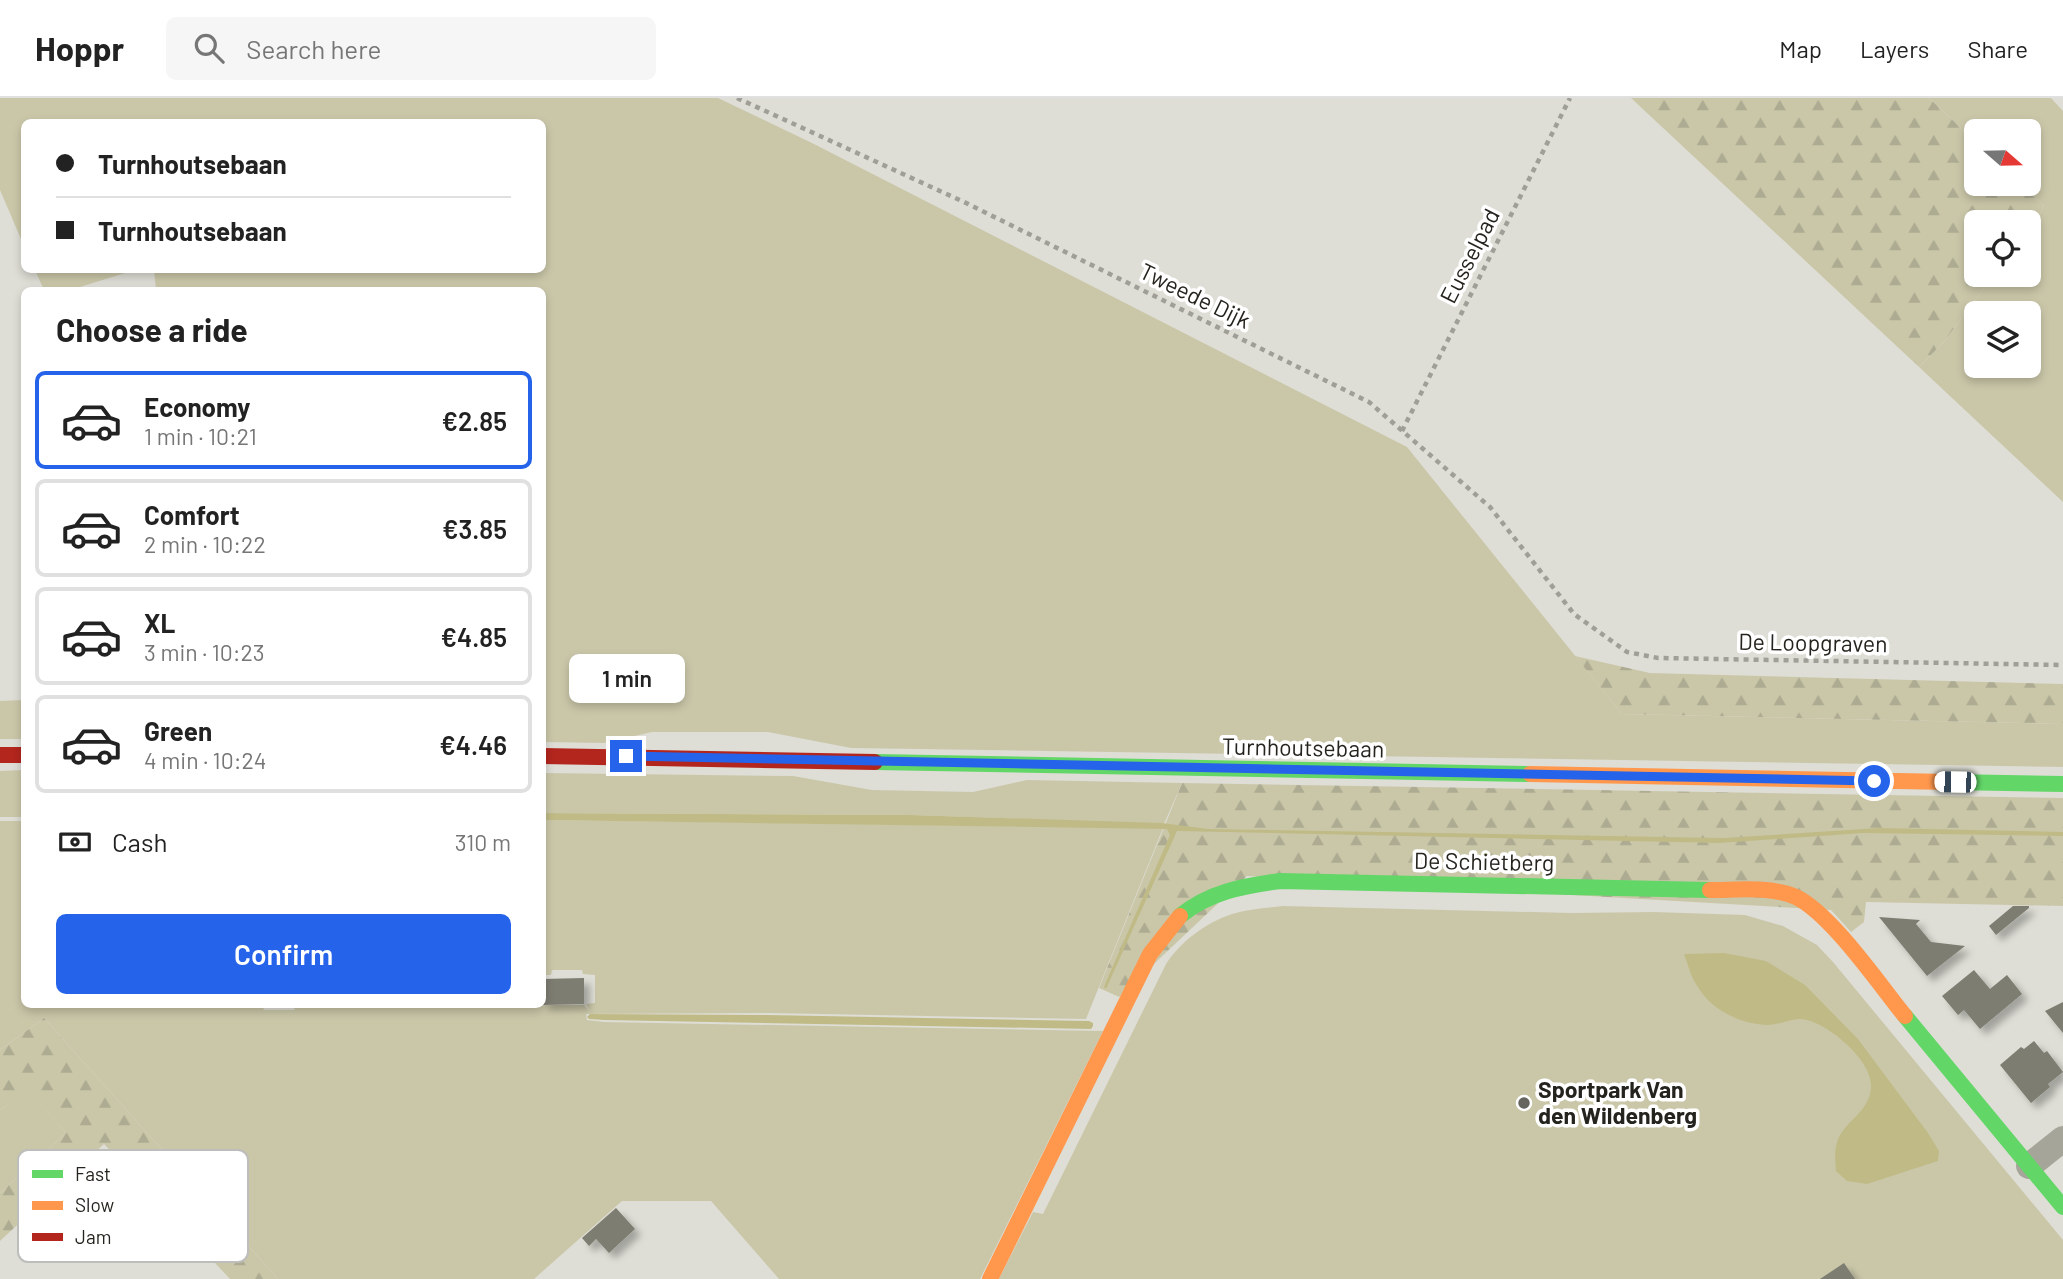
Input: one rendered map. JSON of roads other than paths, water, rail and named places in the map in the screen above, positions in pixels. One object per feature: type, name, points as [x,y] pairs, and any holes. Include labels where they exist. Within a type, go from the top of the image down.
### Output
[{"type":"main road","points":[[0,755],[21,755]]},
{"type":"main road","name":"Turnhoutsebaan","points":[[546,755],[2063,784]]},
{"type":"main road","name":"De Schietberg","points":[[990,1279],[1150,954],[1163,934],[1188,908],[1206,898],[1226,890],[1270,882],[1699,888],[1773,891],[1795,897],[1821,914],[2063,1207]]},
{"type":"street","points":[[2029,1166],[2063,1139]]},
{"type":"place","name":"Sportpark Van den Wildenberg","points":[[1524,1103]]}]
